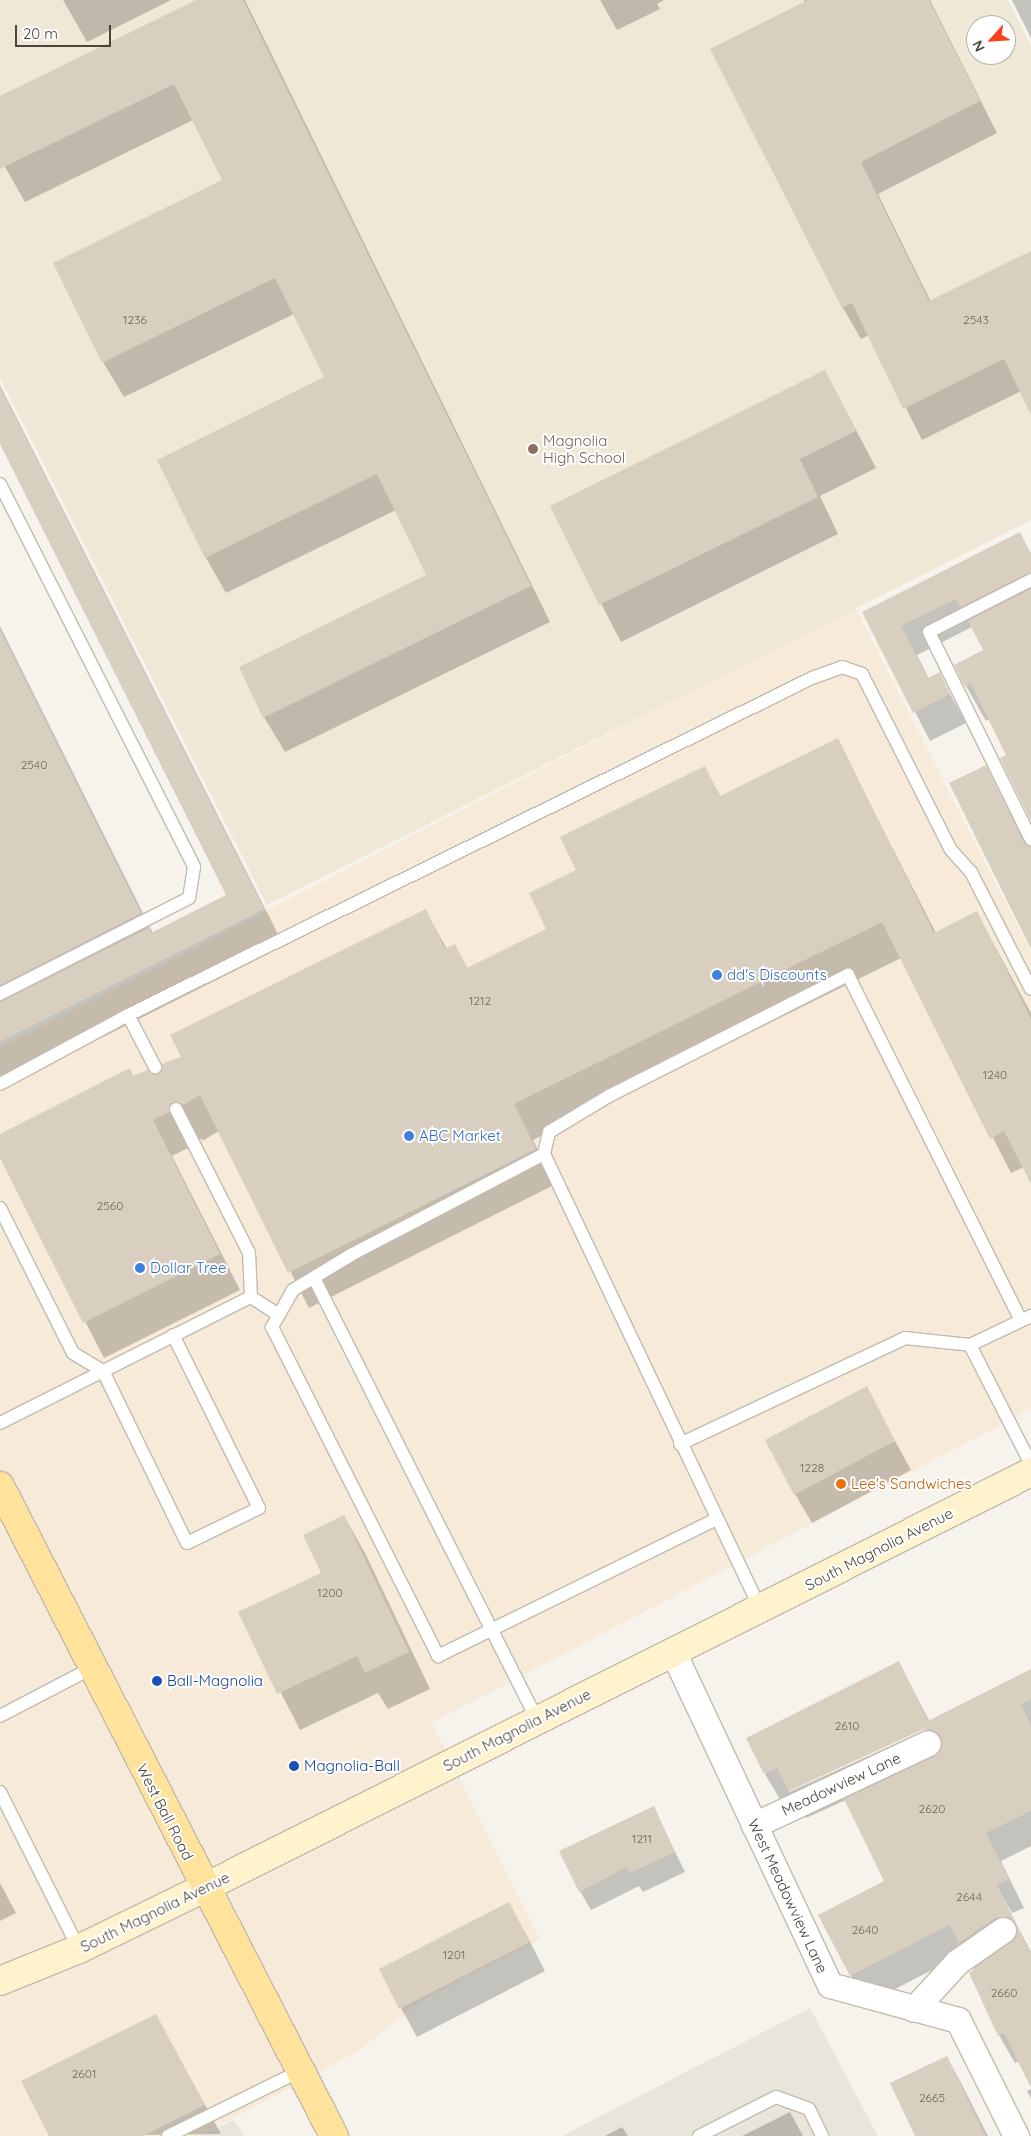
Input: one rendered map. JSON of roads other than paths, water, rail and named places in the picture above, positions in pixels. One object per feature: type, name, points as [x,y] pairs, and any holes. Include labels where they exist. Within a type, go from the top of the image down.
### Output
[{"type":"main road","name":"South Magnolia Avenue","points":[[0,1981],[79,1949],[204,1888],[1031,1472]]},
{"type":"main road","name":"West Ball Road","points":[[2,1493],[204,1888],[334,2136]]},
{"type":"street","name":"West Meadowview Lane","points":[[673,1652],[830,1985],[958,2020],[1016,2136]]},
{"type":"street","name":"Meadowview Lane","points":[[754,1825],[928,1743]]},
{"type":"street","points":[[914,2008],[957,1962],[1003,1930]]},
{"type":"lane","points":[[0,484],[194,868],[189,898],[0,994]]},
{"type":"lane","points":[[1031,580],[928,632],[1031,839]]},
{"type":"lane","points":[[0,1084],[128,1015],[812,678],[842,666],[862,674],[951,850],[972,872],[1031,989]]},
{"type":"lane","points":[[680,1444],[905,1338],[970,1346],[1026,1318],[848,975],[609,1096],[549,1132],[544,1154],[604,1274],[680,1444],[760,1608]]},
{"type":"lane","points":[[128,1015],[155,1067]]},
{"type":"lane","points":[[176,1109],[249,1253],[251,1297]]},
{"type":"lane","points":[[544,1154],[293,1290],[272,1327],[438,1656],[717,1519]]},
{"type":"lane","points":[[0,1208],[73,1353],[103,1371],[187,1543],[259,1508],[173,1336]]},
{"type":"lane","points":[[314,1278],[483,1618],[493,1629],[537,1720]]},
{"type":"lane","points":[[251,1297],[279,1315]]},
{"type":"lane","points":[[0,1423],[251,1297]]},
{"type":"lane","points":[[970,1346],[1031,1464]]},
{"type":"lane","points":[[0,1716],[92,1668]]},
{"type":"lane","points":[[0,1792],[79,1949]]},
{"type":"lane","points":[[168,2136],[300,2071]]},
{"type":"lane","points":[[699,2136],[776,2097],[809,2109],[822,2136]]},
{"type":"place","name":"Magnolia High School","points":[[533,449]]},
{"type":"place","name":"dd's Discounts","points":[[717,975]]},
{"type":"place","name":"ABC Market","points":[[409,1136]]},
{"type":"place","name":"Dollar Tree","points":[[140,1268]]},
{"type":"place","name":"Lee's Sandwiches","points":[[841,1484]]},
{"type":"place","name":"Ball-Magnolia","points":[[157,1681]]},
{"type":"place","name":"Magnolia-Ball","points":[[294,1766]]}]
